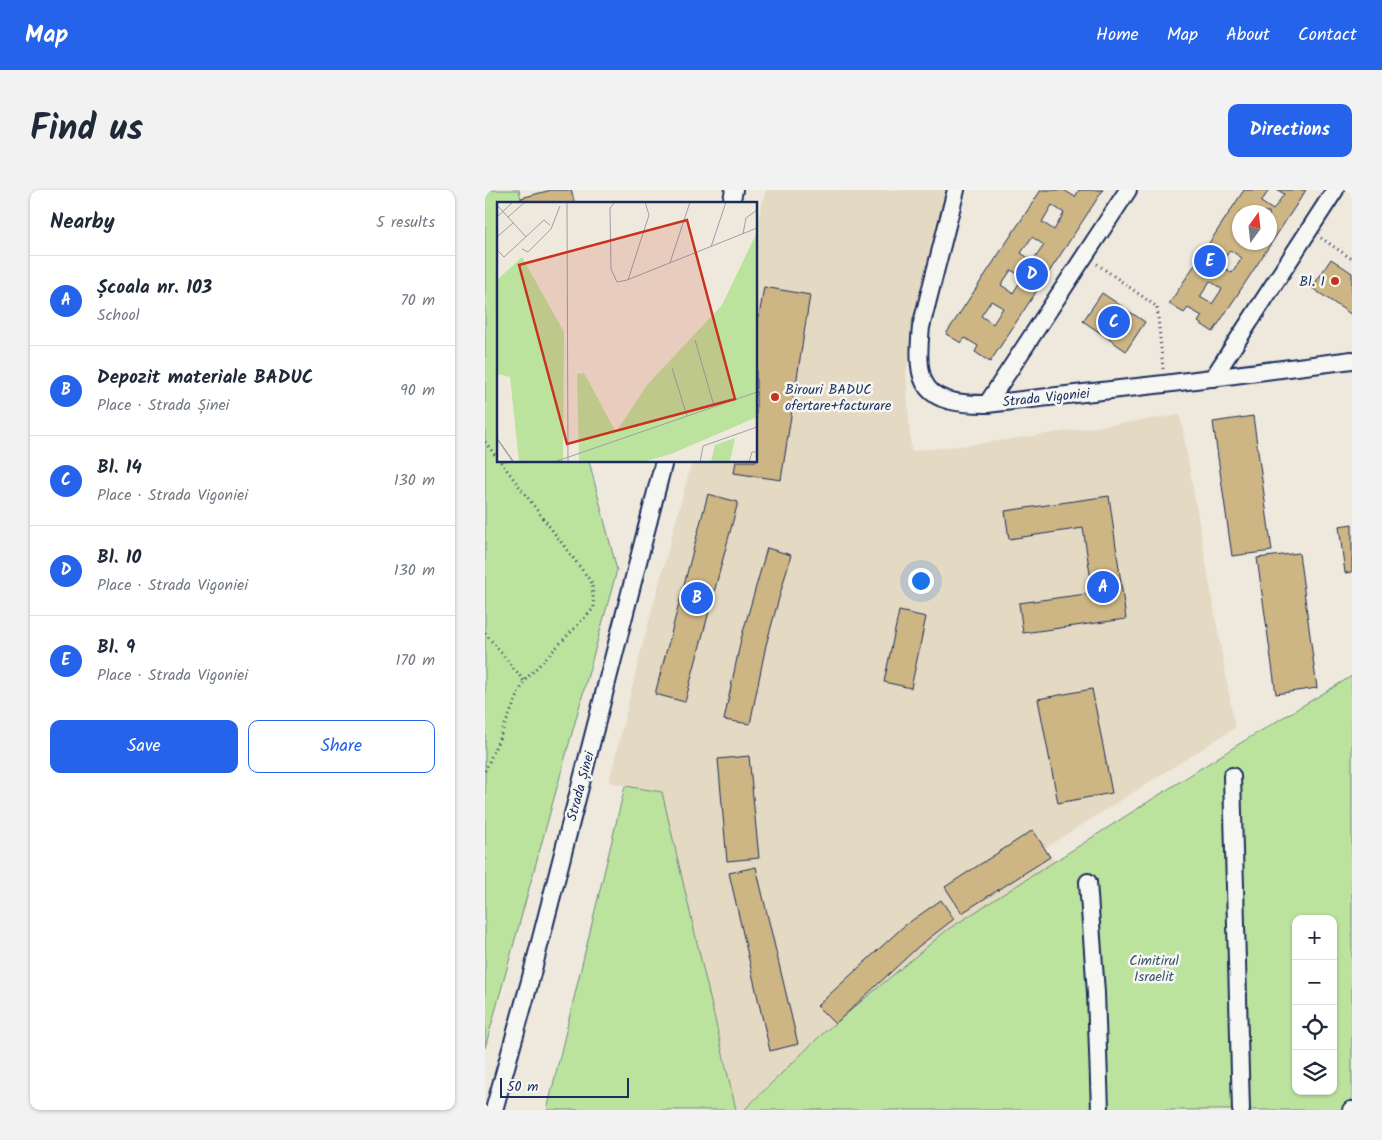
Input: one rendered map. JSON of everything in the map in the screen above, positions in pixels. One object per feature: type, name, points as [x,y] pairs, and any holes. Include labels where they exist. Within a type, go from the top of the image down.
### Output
[{"type":"street","name":"Strada Vigoniei","points":[[956,190],[921,327],[919,347],[924,381],[930,392],[936,396],[959,403],[987,404],[1352,360]]},
{"type":"street","points":[[987,404],[1128,190]]},
{"type":"street","points":[[1213,378],[1335,190]]},
{"type":"street","name":"Strada Șinei","points":[[494,1110],[530,981],[664,462]]},
{"type":"street","points":[[1232,776],[1241,1110]]},
{"type":"street","points":[[1089,882],[1096,993],[1100,1110]]},
{"type":"path","points":[[1309,231],[1352,259]]},
{"type":"path","points":[[1084,256],[1157,307],[1164,384]]},
{"type":"path","points":[[485,442],[497,458]]},
{"type":"path","points":[[485,771],[524,680],[593,608],[592,584],[500,462]]},
{"type":"path","points":[[485,633],[524,680]]},
{"type":"shaded area","points":[[766,190],[947,190],[916,314],[906,373],[911,451],[969,445],[1180,415],[1235,728],[1045,848],[1055,862],[947,930],[820,1036],[744,1110],[736,1110],[662,793],[609,782],[641,651],[692,462],[757,462],[757,222]]},
{"type":"green space","points":[[485,190],[519,190],[522,202],[497,202],[497,462],[589,462],[617,570],[485,1048]]},
{"type":"green space","name":"Cimitirul Israelit","points":[[1352,676],[1352,1110],[744,1110],[820,1036],[947,930],[1239,744]]},
{"type":"green space","points":[[625,786],[662,792],[736,1110],[547,1110]]},
{"type":"building","points":[[551,190],[571,190],[574,202],[522,202],[521,198]]},
{"type":"building","points":[[1041,190],[1064,190],[1075,197],[1079,190],[1103,190],[990,362],[975,352],[978,346],[965,338],[961,343],[946,334]],"holes":[[[1052,205],[1064,213],[1054,230],[1042,222]],[[1032,237],[1044,245],[1033,261],[1021,253]],[[1011,270],[1023,277],[1013,293],[1001,285]],[[991,301],[1003,308],[993,324],[981,316]]]},
{"type":"building","points":[[1244,190],[1269,190],[1261,202],[1266,205],[1234,205]]},
{"type":"building","points":[[1278,190],[1306,190],[1277,234],[1276,205],[1284,194]]},
{"type":"building","points":[[1232,208],[1232,250],[1267,250],[1213,332],[1198,322],[1202,316],[1188,308],[1184,313],[1169,304]],"holes":[[[1230,250],[1242,258],[1232,273],[1220,265]],[[1210,281],[1222,289],[1212,304],[1200,297]]]},
{"type":"building","name":"Bl. 1","points":[[1331,259],[1352,273],[1352,315],[1312,288]]},
{"type":"building","name":"Birouri BADUC ofertare+facturare","points":[[764,287],[810,295],[781,480],[734,473],[736,462],[757,462],[757,328]]},
{"type":"building","points":[[1102,293],[1145,322],[1126,351],[1083,321]]},
{"type":"building","points":[[1253,416],[1272,551],[1232,556],[1213,422]]},
{"type":"building","points":[[708,494],[738,502],[685,702],[655,694]]},
{"type":"building","points":[[1109,496],[1126,619],[1023,633],[1019,603],[1093,593],[1083,528],[1009,539],[1005,511]]},
{"type":"building","points":[[1352,524],[1352,572],[1345,573],[1339,526]]},
{"type":"building","points":[[767,548],[791,555],[766,645],[750,724],[724,720],[741,639]]},
{"type":"building","points":[[1299,553],[1317,688],[1276,694],[1257,558]]},
{"type":"building","points":[[899,611],[926,617],[911,688],[884,682]]},
{"type":"building","points":[[1092,689],[1112,793],[1058,803],[1038,699]]},
{"type":"building","points":[[749,756],[759,858],[727,861],[718,759]]},
{"type":"building","points":[[1033,830],[1050,857],[962,913],[945,887]]},
{"type":"building","points":[[756,867],[798,1044],[770,1051],[729,873]]},
{"type":"building","points":[[941,900],[954,919],[919,946],[835,1024],[817,1006],[904,926]]},
{"type":"place","name":"Bl. 9","points":[[1210,261]]},
{"type":"place","name":"Bl. 10","points":[[1032,274]]},
{"type":"place","name":"Bl. 1","points":[[1335,281]]},
{"type":"place","name":"Bl. 14","points":[[1114,322]]},
{"type":"place","name":"Birouri BADUC ofertare+facturare","points":[[775,397]]},
{"type":"place","name":"Școala nr. 103","points":[[1103,587]]},
{"type":"place","name":"Depozit materiale BADUC","points":[[697,598]]}]
